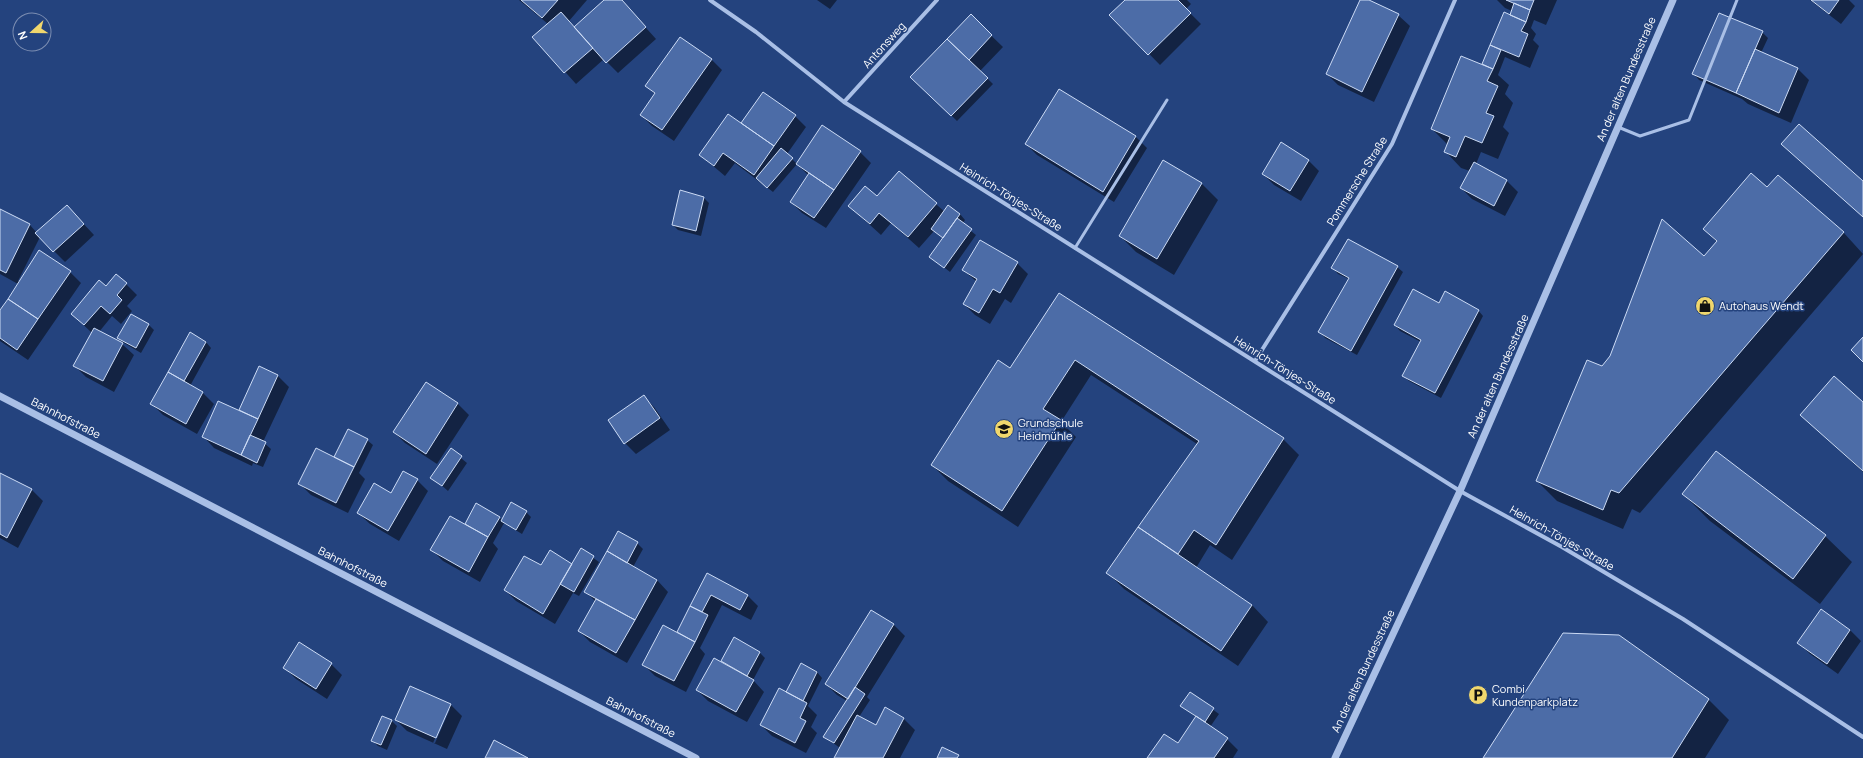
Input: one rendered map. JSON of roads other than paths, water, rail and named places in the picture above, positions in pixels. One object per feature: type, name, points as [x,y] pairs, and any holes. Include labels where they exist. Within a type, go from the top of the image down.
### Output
[{"type":"street","name":"Heinrich-Tönjes-Straße","points":[[710,0],[756,32],[844,102],[1460,491],[1562,547],[1683,619],[1863,736]]},
{"type":"street","name":"Antonsweg","points":[[844,102],[937,0]]},
{"type":"street","name":"Pommersche Straße","points":[[1255,361],[1392,144],[1455,0]]},
{"type":"street","name":"An der alten Bundesstraße","points":[[1335,758],[1460,491],[1673,0]]},
{"type":"street","name":"Bahnhofstraße","points":[[0,396],[696,758]]},
{"type":"lane","points":[[1618,127],[1640,136],[1689,120],[1737,0]]},
{"type":"lane","points":[[1075,248],[1167,100]]},
{"type":"place","name":"Autohaus Wendt","points":[[1705,306]]},
{"type":"place","name":"Grundschule Heidmühle","points":[[1004,429]]},
{"type":"place","name":"Combi Kundenparkplatz","points":[[1478,695]]}]
